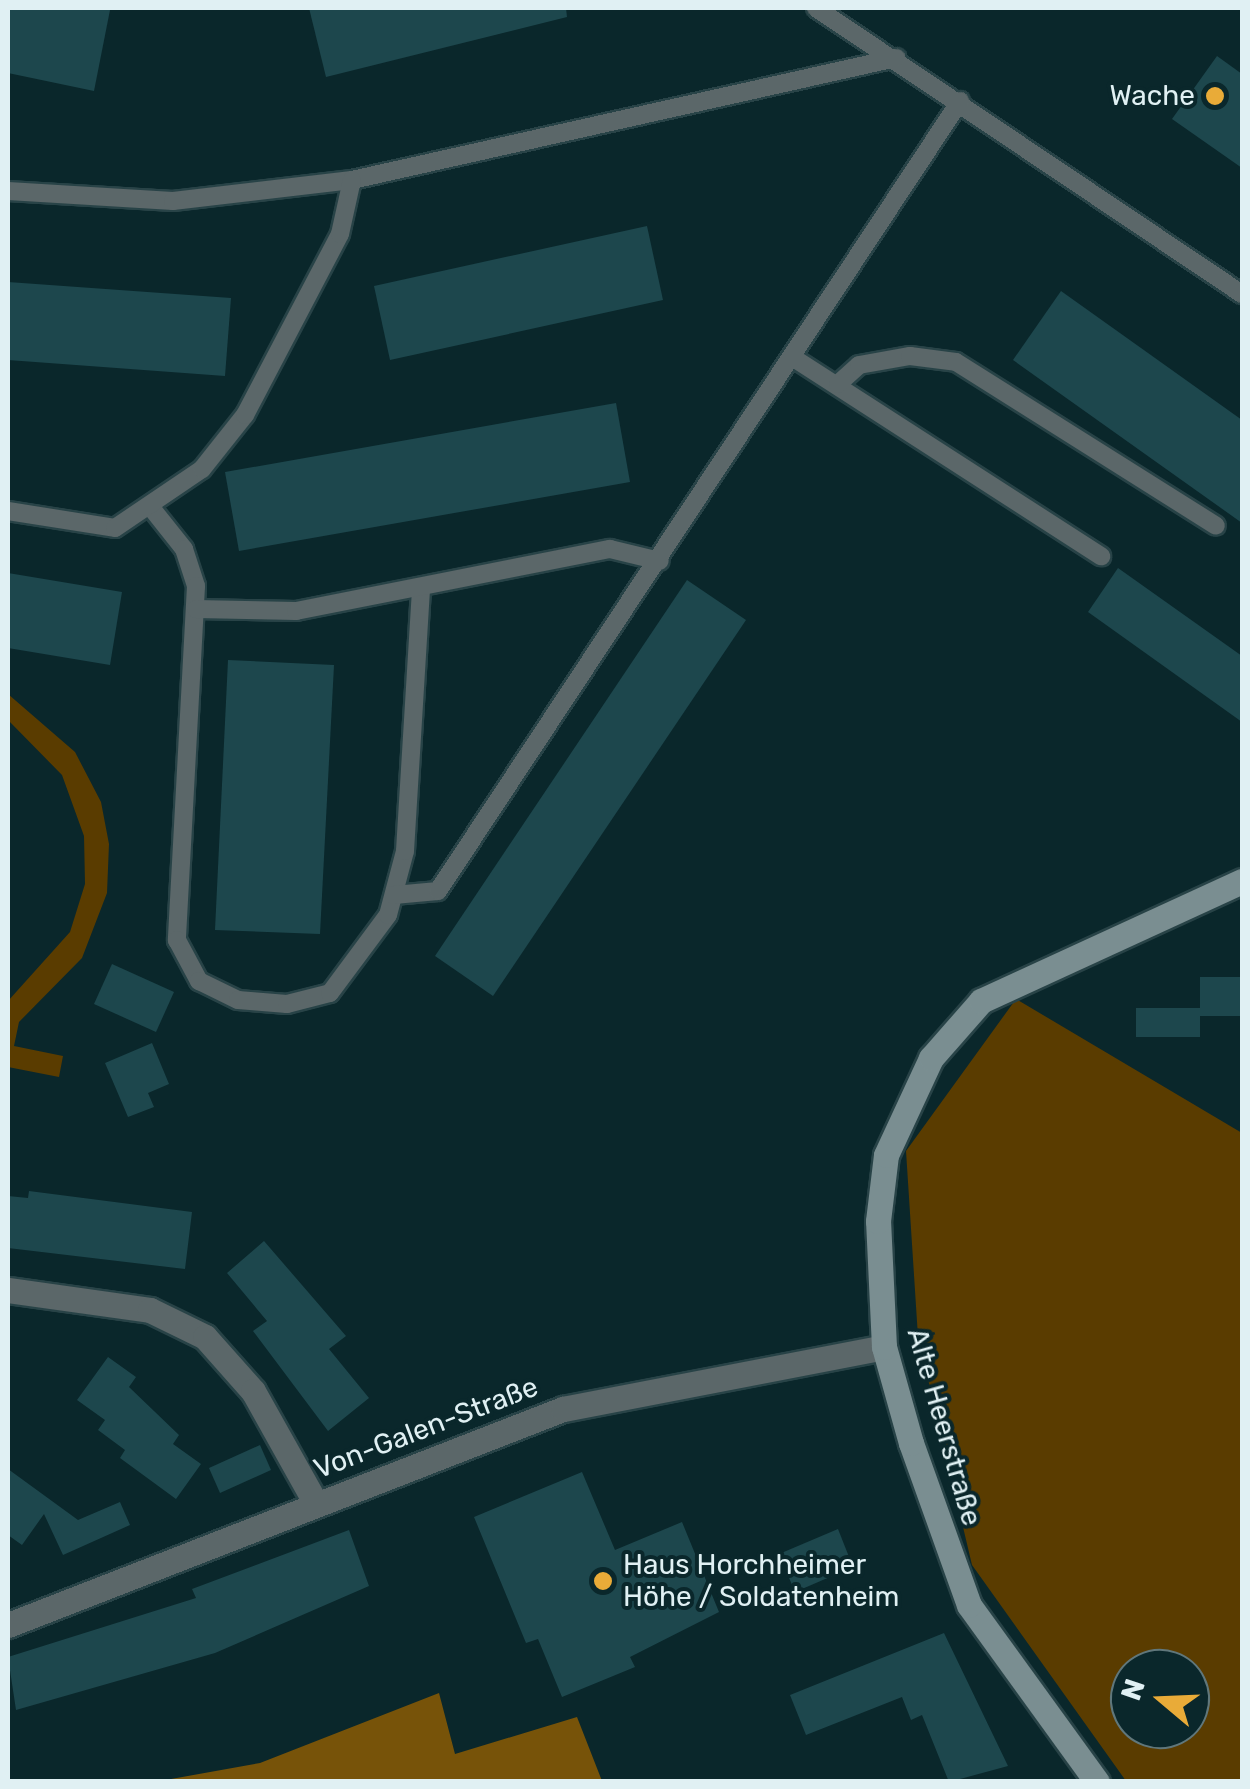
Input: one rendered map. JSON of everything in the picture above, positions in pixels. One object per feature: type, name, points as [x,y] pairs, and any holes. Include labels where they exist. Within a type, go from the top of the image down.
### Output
[{"type":"street","name":"Alte Heerstraße","points":[[1096,1782],[969,1605],[884,1348],[878,1221],[886,1155],[931,1058],[1007,984],[1242,881]]},
{"type":"street","points":[[8,1290],[150,1310],[205,1336],[253,1392],[315,1502]]},
{"type":"street","name":"Von-Galen-Straße","points":[[8,1625],[315,1502],[562,1409],[884,1348]]},
{"type":"lane","points":[[816,8],[960,100],[1242,294]]},
{"type":"lane","points":[[8,191],[173,201],[352,180],[896,58]]},
{"type":"lane","points":[[394,895],[438,891],[660,561],[960,100]]},
{"type":"lane","points":[[8,511],[115,528],[153,510],[245,415],[340,234],[352,180]]},
{"type":"lane","points":[[838,384],[860,365],[910,356],[956,362],[1216,526]]},
{"type":"lane","points":[[792,357],[1101,556]]},
{"type":"lane","points":[[153,510],[192,567],[196,609],[177,940],[184,960],[199,981],[238,1000],[307,1001],[356,967],[394,895],[421,587]]},
{"type":"lane","points":[[196,609],[296,610],[610,549],[660,561]]},
{"type":"shaded area","points":[[8,694],[75,752],[101,802],[109,844],[107,893],[82,958],[19,1022],[14,1046],[63,1056],[59,1077],[8,1067],[8,1001],[70,932],[85,884],[84,836],[62,775],[8,720]]},
{"type":"shaded area","points":[[1016,999],[1242,1133],[1242,1781],[1126,1781],[972,1565],[918,1337],[906,1151]]},
{"type":"shaded area","points":[[439,1693],[455,1754],[577,1717],[602,1781],[160,1781],[260,1763]]},
{"type":"building","points":[[8,8],[110,10],[94,91],[8,73]]},
{"type":"building","points":[[309,8],[566,8],[567,17],[326,77]]},
{"type":"building","name":"Wache","points":[[1217,56],[1242,74],[1242,168],[1172,119]]},
{"type":"building","points":[[647,226],[663,300],[390,360],[374,286]]},
{"type":"building","points":[[8,282],[231,298],[225,376],[8,360]]},
{"type":"building","points":[[1061,291],[1242,420],[1242,523],[1013,360]]},
{"type":"building","points":[[616,403],[630,482],[239,551],[225,472]]},
{"type":"building","points":[[1118,568],[1242,656],[1242,722],[1088,612]]},
{"type":"building","points":[[8,573],[122,592],[110,665],[8,648]]},
{"type":"building","points":[[687,580],[746,620],[493,996],[435,956]]},
{"type":"building","points":[[228,660],[334,665],[320,934],[215,930]]},
{"type":"building","points":[[112,964],[174,992],[156,1032],[94,1004]]},
{"type":"building","points":[[1200,977],[1241,977],[1241,1016],[1200,1016],[1200,1037],[1136,1037],[1136,1008],[1200,1008]]},
{"type":"building","points":[[152,1043],[169,1084],[148,1093],[154,1107],[128,1117],[105,1063]]},
{"type":"building","points":[[29,1191],[192,1212],[185,1269],[8,1248],[8,1196],[28,1198]]},
{"type":"building","points":[[264,1241],[346,1336],[329,1349],[369,1398],[328,1431],[253,1331],[267,1321],[227,1273]]},
{"type":"building","points":[[108,1357],[136,1377],[129,1387],[179,1435],[173,1444],[201,1464],[176,1499],[120,1458],[125,1450],[98,1430],[105,1420],[77,1400]]},
{"type":"building","points":[[260,1445],[271,1470],[220,1493],[209,1468]]},
{"type":"building","points":[[8,1469],[78,1520],[120,1502],[130,1525],[63,1555],[44,1514],[22,1545],[8,1535]]},
{"type":"building","name":"Haus Horchheimer Höhe / Soldatenheim","points":[[582,1472],[615,1550],[682,1522],[719,1612],[630,1657],[635,1667],[562,1697],[538,1639],[526,1643],[474,1517]]},
{"type":"building","points":[[838,1529],[853,1567],[795,1592],[779,1554]]},
{"type":"building","points":[[349,1530],[369,1586],[215,1653],[16,1710],[8,1657],[196,1598],[192,1589]]},
{"type":"building","points":[[944,1633],[1008,1766],[949,1782],[922,1715],[911,1720],[902,1697],[806,1735],[790,1695]]},
{"type":"place","name":"Wache","points":[[1215,96]]},
{"type":"place","name":"Haus Horchheimer Höhe / Soldatenheim","points":[[603,1581]]}]
